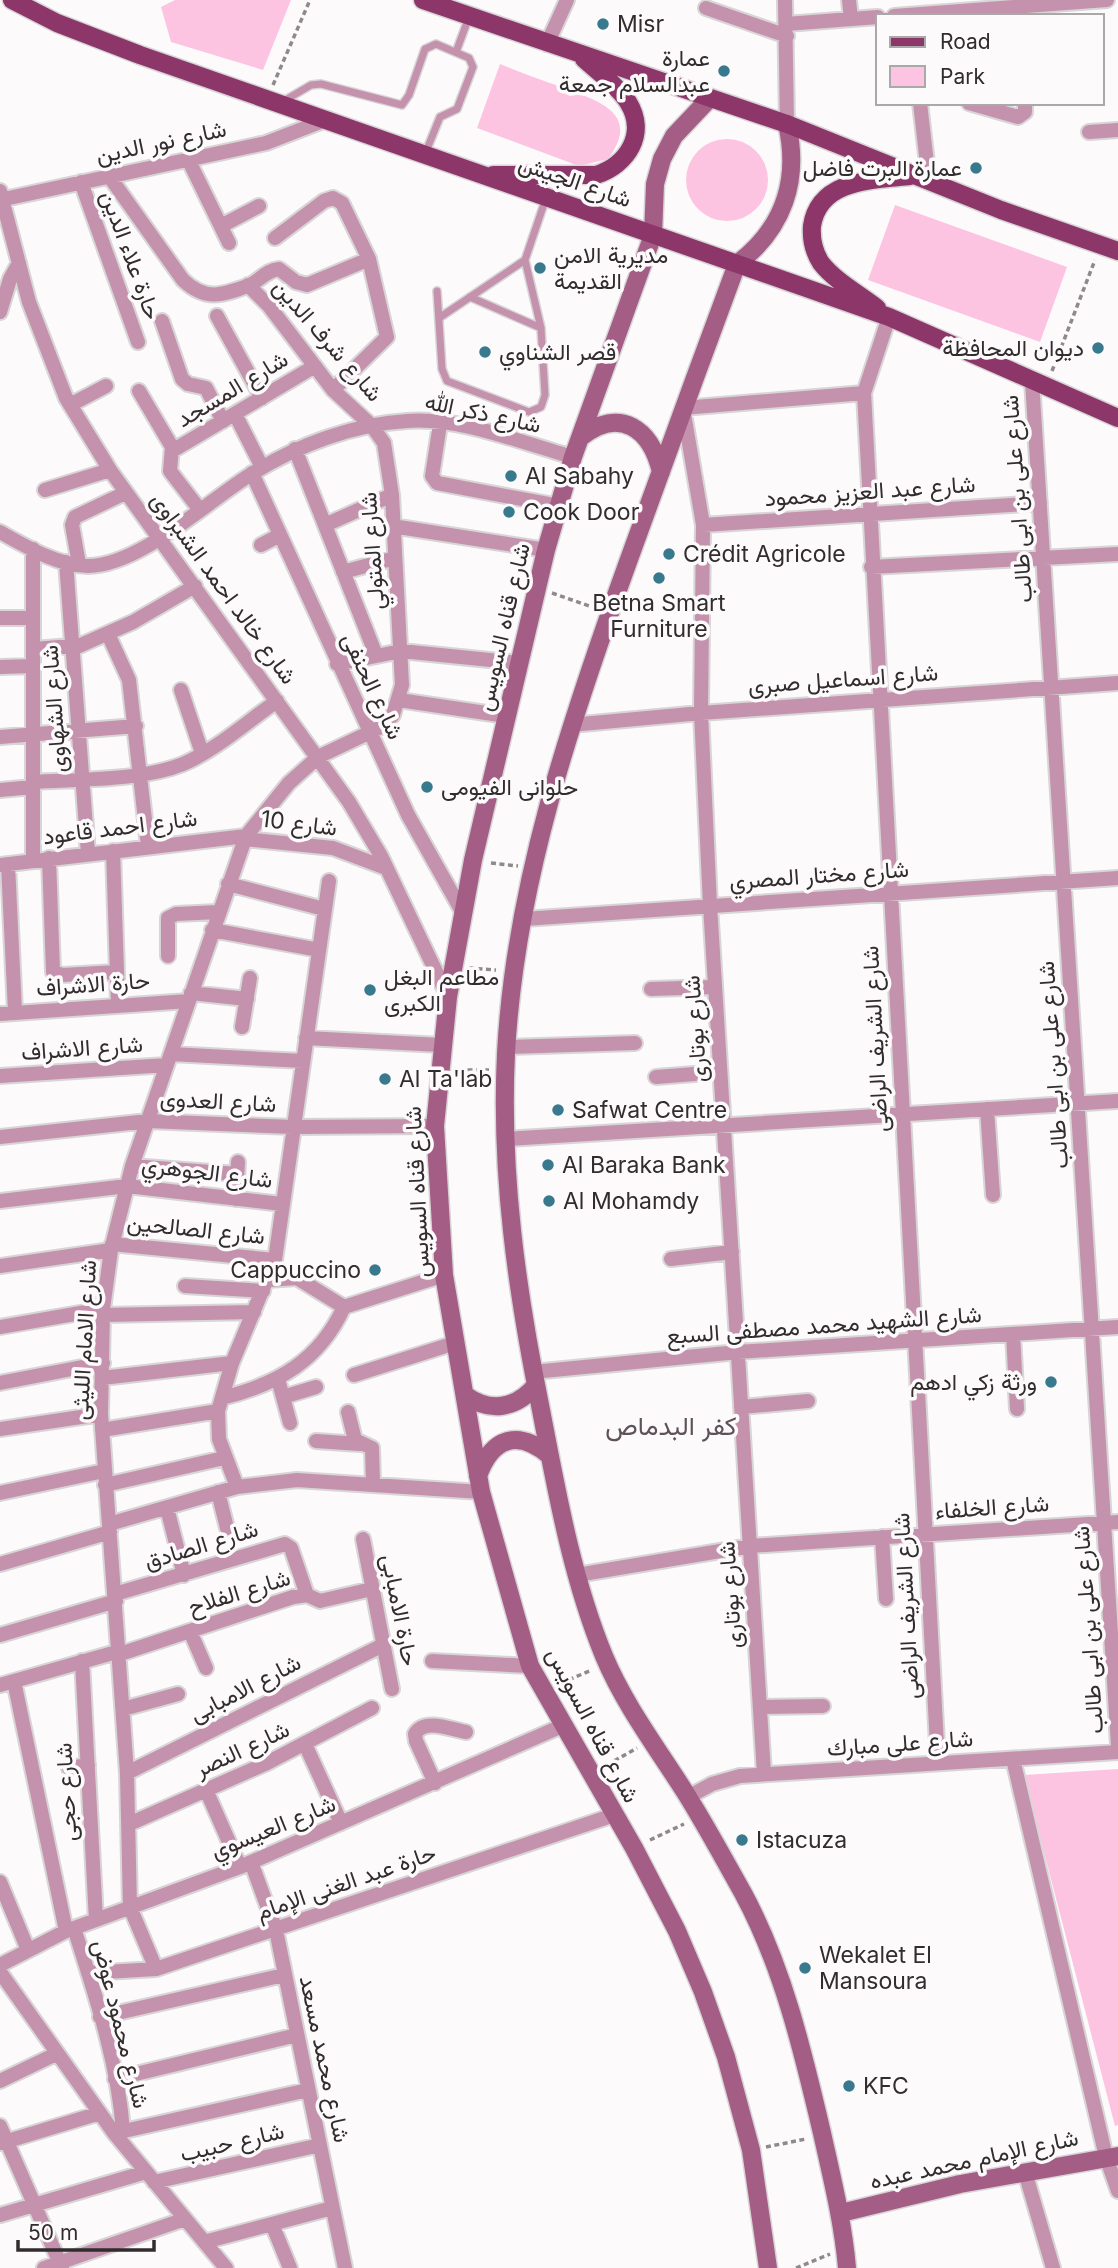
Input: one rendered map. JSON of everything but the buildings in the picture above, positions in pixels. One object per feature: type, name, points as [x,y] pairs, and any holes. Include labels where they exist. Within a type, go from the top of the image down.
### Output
[{"type":"main road","name":"شارع الجيش","points":[[12,0],[57,23],[140,55],[889,317],[1118,418]]},
{"type":"main road","points":[[423,0],[580,56],[787,124],[921,178],[1118,251]]},
{"type":"main road","points":[[483,175],[596,175],[611,170],[624,160],[633,146],[636,131],[634,114],[627,100],[580,56]]},
{"type":"main road","name":"شارع قناه السويس","points":[[709,99],[674,136],[663,159],[655,184],[653,235],[573,457],[546,550],[473,860],[448,996],[435,1126],[444,1275],[455,1343],[480,1484],[530,1666],[634,1848],[677,1931],[703,1992],[726,2057],[751,2150],[768,2268]]},
{"type":"main road","name":"شارع قناه السويس","points":[[787,124],[793,163],[786,203],[766,237],[737,264],[683,408],[571,726],[534,868],[524,919],[506,1047],[506,1139],[518,1289],[550,1456],[585,1606],[607,1663],[746,1898],[767,1947],[788,2003],[822,2136],[841,2213],[848,2268]]},
{"type":"main road","points":[[889,317],[821,263],[814,249],[814,218],[826,198],[845,185],[921,178]]},
{"type":"main road","points":[[581,437],[593,427],[608,423],[624,424],[639,430],[650,441],[661,472]]},
{"type":"main road","points":[[465,1395],[485,1406],[508,1406],[519,1401],[534,1378]]},
{"type":"main road","points":[[480,1484],[492,1449],[506,1441],[522,1439],[537,1445],[550,1456]]},
{"type":"main road","name":"شارع الإمام محمد عبده","points":[[841,2213],[1025,2172],[1112,2156]]},
{"type":"street","points":[[547,44],[567,0]]},
{"type":"street","points":[[785,0],[787,124]]},
{"type":"street","points":[[849,0],[851,19]]},
{"type":"street","points":[[912,10],[1107,0]]},
{"type":"street","points":[[706,8],[787,30],[876,17]]},
{"type":"street","points":[[920,105],[921,178]]},
{"type":"street","points":[[976,105],[1018,117],[1025,113],[1025,105]]},
{"type":"street","name":"شارع نور الدين","points":[[1,197],[266,143],[328,119]]},
{"type":"street","points":[[1089,132],[1118,130]]},
{"type":"street","points":[[188,159],[229,243]]},
{"type":"street","points":[[109,176],[183,280],[195,291],[207,295],[226,294],[279,268],[296,282],[313,284],[369,259]]},
{"type":"street","name":"حارة علاء الدين","points":[[81,182],[138,342]]},
{"type":"street","name":"شارع خالد احمد الشبراوى","points":[[1,197],[46,351],[70,405],[125,492],[161,538],[349,802],[386,868],[448,996]]},
{"type":"street","points":[[275,239],[324,201],[334,198],[342,203],[369,259],[387,337],[333,390]]},
{"type":"street","points":[[220,226],[259,206]]},
{"type":"street","points":[[1,303],[19,263]]},
{"type":"street","name":"شارع شرف الدين","points":[[248,285],[269,306],[333,390],[372,426]]},
{"type":"street","points":[[216,316],[262,398]]},
{"type":"street","name":"شارع الشريف الراضى","points":[[889,317],[863,393],[938,1763]]},
{"type":"street","name":"شارع الحنفى","points":[[162,321],[182,379],[188,384],[206,388],[229,417],[257,470],[280,535],[370,735],[408,815],[463,913]]},
{"type":"street","name":"شارع المسجد","points":[[172,451],[315,366]]},
{"type":"street","name":"شارع على بن ابى طالب","points":[[1039,384],[1040,503],[1092,1329],[1111,1522],[1118,1745]]},
{"type":"street","points":[[70,405],[106,386]]},
{"type":"street","points":[[139,391],[172,451],[170,471],[200,510]]},
{"type":"street","points":[[683,408],[863,393]]},
{"type":"street","name":"شارع بوتارى","points":[[683,408],[703,525],[701,713],[710,905],[765,1774]]},
{"type":"street","name":"شارع ذكر الله","points":[[72,563],[89,566],[118,558],[161,538],[257,470],[295,449],[372,426],[409,420],[440,424],[470,429],[573,457]]},
{"type":"street","points":[[440,424],[432,476],[438,483],[559,506]]},
{"type":"street","name":"شارع المتولي","points":[[372,426],[384,443],[388,456],[401,651],[399,700]]},
{"type":"street","points":[[295,449],[376,655]]},
{"type":"street","points":[[45,491],[110,470]]},
{"type":"street","name":"شارع الشهاوى","points":[[88,854],[72,648],[72,525],[75,517],[125,492]]},
{"type":"street","points":[[325,525],[391,495]]},
{"type":"street","name":"شارع عبد العزيز محمود","points":[[703,525],[1040,503]]},
{"type":"street","points":[[392,526],[546,550]]},
{"type":"street","points":[[0,532],[33,549],[72,563]]},
{"type":"street","points":[[261,545],[280,535]]},
{"type":"street","points":[[33,549],[33,860]]},
{"type":"street","points":[[872,567],[1118,554]]},
{"type":"street","points":[[343,572],[395,558]]},
{"type":"street","points":[[33,649],[72,648],[107,634],[195,586]]},
{"type":"street","points":[[0,618],[33,618]]},
{"type":"street","points":[[107,634],[129,680],[148,846]]},
{"type":"street","points":[[337,663],[401,651],[519,663]]},
{"type":"street","points":[[0,667],[33,666]]},
{"type":"street","name":"شارع اسماعيل صبرى","points":[[571,726],[879,699],[1118,683]]},
{"type":"street","points":[[181,691],[202,752]]},
{"type":"street","points":[[318,757],[370,735],[393,715],[399,700],[506,716]]},
{"type":"street","points":[[0,790],[33,784],[141,774],[171,768],[202,752],[277,701]]},
{"type":"street","points":[[0,737],[33,737],[136,726]]},
{"type":"street","name":"شارع الامام الليثى","points":[[156,1969],[130,1907],[127,1773],[120,1652],[104,1478],[101,1413],[103,1312],[112,1247],[132,1166],[245,837],[289,783],[318,757]]},
{"type":"street","name":"شارع احمد قاعود","points":[[4,864],[245,837]]},
{"type":"street","name":"شارع 10","points":[[245,837],[333,848],[386,868]]},
{"type":"street","points":[[113,851],[118,1004]]},
{"type":"street","points":[[49,858],[53,972],[62,975],[117,972]]},
{"type":"street","points":[[4,864],[6,957],[15,1012]]},
{"type":"street","name":"شارع مختار المصري","points":[[524,919],[1118,878]]},
{"type":"street","points":[[237,1487],[219,1439],[220,1404],[232,1363],[275,1260],[328,881]]},
{"type":"street","points":[[228,884],[324,909]]},
{"type":"street","points":[[168,956],[168,918],[176,914],[218,912]]},
{"type":"street","points":[[212,930],[319,950]]},
{"type":"street","points":[[242,1027],[250,978]]},
{"type":"street","points":[[651,989],[715,987]]},
{"type":"street","name":"حارة الاشراف","points":[[0,1014],[190,997],[247,999]]},
{"type":"street","points":[[306,1038],[441,1045]]},
{"type":"street","points":[[506,1047],[635,1044]]},
{"type":"street","name":"شارع الاشراف","points":[[0,1076],[169,1060],[303,1061]]},
{"type":"street","points":[[656,1077],[720,1072]]},
{"type":"street","points":[[506,1139],[1118,1101]]},
{"type":"street","points":[[987,1109],[993,1195]]},
{"type":"street","name":"شارع العدوى","points":[[0,1137],[148,1121],[293,1127],[435,1126]]},
{"type":"street","points":[[132,1166],[237,1168],[236,1199]]},
{"type":"street","name":"شارع الجوهري","points":[[0,1202],[127,1186],[282,1204]]},
{"type":"street","name":"شارع الصالحين","points":[[0,1266],[112,1247],[275,1260]]},
{"type":"street","points":[[671,1259],[732,1252]]},
{"type":"street","points":[[186,1286],[265,1286],[297,1278],[339,1307],[344,1307],[444,1275]]},
{"type":"street","points":[[102,1430],[220,1404],[259,1388],[295,1368],[328,1338],[344,1307]]},
{"type":"street","points":[[0,1327],[103,1312],[254,1312]]},
{"type":"street","name":"شارع الشهيد محمد مصطفى السبع","points":[[534,1378],[738,1352],[1118,1327]]},
{"type":"street","points":[[1013,1334],[1017,1409]]},
{"type":"street","points":[[354,1375],[455,1343]]},
{"type":"street","points":[[0,1383],[102,1370],[232,1363]]},
{"type":"street","points":[[278,1378],[290,1423]]},
{"type":"street","points":[[283,1397],[316,1387]]},
{"type":"street","points":[[741,1407],[808,1401]]},
{"type":"street","points":[[348,1412],[351,1435],[360,1444]]},
{"type":"street","points":[[0,1429],[101,1413]]},
{"type":"street","points":[[316,1441],[360,1444],[372,1448],[373,1483]]},
{"type":"street","points":[[0,1493],[224,1458]]},
{"type":"street","points":[[0,1564],[237,1487],[297,1480],[480,1484]]},
{"type":"street","points":[[218,1492],[227,1528]]},
{"type":"street","points":[[167,1508],[184,1575]]},
{"type":"street","name":"شارع الخلفاء","points":[[577,1574],[750,1546],[1111,1522]]},
{"type":"street","points":[[882,1537],[886,1599]]},
{"type":"street","name":"حارة الامبابى","points":[[363,1539],[392,1689]]},
{"type":"street","name":"شارع الصادق","points":[[0,1636],[285,1544],[291,1548],[307,1595]]},
{"type":"street","name":"شارع الفلاح","points":[[7,1683],[307,1595],[320,1601],[372,1589]]},
{"type":"street","points":[[190,1631],[206,1668]]},
{"type":"street","name":"شارع الامبابى","points":[[127,1773],[383,1645]]},
{"type":"street","name":"شارع حجى","points":[[82,1661],[96,1920]]},
{"type":"street","points":[[432,1661],[530,1666]]},
{"type":"street","name":"شارع محمود عوض","points":[[7,1683],[70,1930],[88,1973],[116,2079],[119,2132]]},
{"type":"street","points":[[123,1709],[178,1694]]},
{"type":"street","points":[[760,1707],[823,1706]]},
{"type":"street","name":"شارع النصر","points":[[129,1824],[207,1792],[372,1708]]},
{"type":"street","points":[[435,1783],[416,1741],[418,1728],[425,1725],[466,1732]]},
{"type":"street","name":"شارع العيسوي","points":[[1,1963],[70,1930],[246,1864],[562,1726]]},
{"type":"street","points":[[305,1744],[341,1823]]},
{"type":"street","name":"شارع على مبارك","points":[[688,1797],[712,1784],[740,1776],[1118,1752]]},
{"type":"street","points":[[1013,1759],[1112,2156],[1118,2190]]},
{"type":"street","points":[[69,1768],[88,1765]]},
{"type":"street","name":"شارع محمد مسعد","points":[[207,1792],[246,1864],[276,1930],[345,2268]]},
{"type":"street","name":"حارة عبد الغنى الإمام","points":[[88,1973],[156,1969],[614,1815]]},
{"type":"street","points":[[0,1882],[29,1950]]},
{"type":"street","points":[[1,1963],[56,2054],[100,2113],[119,2132],[150,2177],[226,2268]]},
{"type":"street","points":[[100,2017],[284,1975]]},
{"type":"street","points":[[116,2079],[297,2035]]},
{"type":"street","points":[[0,2081],[56,2054]]},
{"type":"street","points":[[119,2132],[308,2090]]},
{"type":"street","points":[[4,2142],[100,2113]]},
{"type":"street","points":[[0,2126],[4,2142],[61,2265]]},
{"type":"street","name":"شارع حبيب","points":[[0,2215],[150,2177],[320,2145]]},
{"type":"street","points":[[1025,2172],[1053,2268]]},
{"type":"street","points":[[204,2242],[332,2208]]},
{"type":"street","points":[[44,2268],[61,2265],[185,2219]]},
{"type":"street","points":[[272,2224],[290,2268]]},
{"type":"lane","points":[[456,52],[469,16]]},
{"type":"lane","points":[[274,100],[311,85],[321,84],[402,105],[409,95],[428,46],[436,44],[469,58],[473,67],[457,109],[440,117],[425,154]]},
{"type":"lane","points":[[437,290],[442,369],[447,381],[529,412],[536,411],[544,402],[541,328],[526,260],[547,197]]},
{"type":"lane","points":[[439,318],[526,260]]},
{"type":"lane","points":[[470,297],[541,328]]},
{"type":"path","points":[[274,100],[310,0]]},
{"type":"path","points":[[1039,384],[1100,245]]},
{"type":"path","points":[[537,588],[610,613]]},
{"type":"path","points":[[473,860],[534,868]]},
{"type":"path","points":[[454,967],[516,972]]},
{"type":"path","points":[[439,1070],[506,1070]]},
{"type":"path","points":[[542,1691],[607,1663]]},
{"type":"path","points":[[590,1775],[651,1741]]},
{"type":"path","points":[[634,1848],[698,1816]]},
{"type":"path","points":[[751,2150],[822,2136]]},
{"type":"path","points":[[796,2268],[846,2248]]},
{"type":"green space","points":[[175,0],[291,0],[263,70],[171,42],[161,7]]},
{"type":"green space","points":[[500,64],[589,98],[611,111],[618,120],[620,130],[617,143],[608,159],[579,166],[477,128]]},
{"type":"green space","points":[[727,139],[743,142],[756,151],[765,164],[768,180],[765,196],[756,209],[743,218],[727,221],[711,218],[698,209],[689,196],[686,180],[689,164],[698,151],[711,142]]},
{"type":"green space","points":[[895,205],[1067,267],[1040,342],[868,280]]},
{"type":"green space","points":[[1118,1769],[1118,2125],[1115,2126],[1024,1775]]},
{"type":"place","name":"Misr","points":[[603,24]]},
{"type":"place","name":"عمارة عبدالسلام جمعة","points":[[724,71]]},
{"type":"place","name":"عمارة البرت فاضل","points":[[976,168]]},
{"type":"place","name":"مديرية الامن القديمة","points":[[540,268]]},
{"type":"place","name":"ديوان المحافظة","points":[[1098,348]]},
{"type":"place","name":"قصر الشناوي","points":[[485,352]]},
{"type":"place","name":"Al Sabahy","points":[[511,476]]},
{"type":"place","name":"Cook Door","points":[[509,512]]},
{"type":"place","name":"Crédit Agricole","points":[[669,554]]},
{"type":"place","name":"Betna Smart Furniture","points":[[659,578]]},
{"type":"place","name":"حلوانى الفيومى","points":[[427,787]]},
{"type":"place","name":"مطاعم البغل الكبرى","points":[[370,990]]},
{"type":"place","name":"Al Ta'lab","points":[[385,1079]]},
{"type":"place","name":"Safwat Centre","points":[[558,1110]]},
{"type":"place","name":"Al Baraka Bank","points":[[548,1165]]},
{"type":"place","name":"Al Mohamdy","points":[[549,1201]]},
{"type":"place","name":"Cappuccino","points":[[375,1270]]},
{"type":"place","name":"ورثة زكي ادهم","points":[[1051,1382]]},
{"type":"place","name":"Istacuza","points":[[742,1840]]},
{"type":"place","name":"Wekalet El Mansoura","points":[[805,1968]]},
{"type":"place","name":"KFC","points":[[849,2086]]},
{"type":"district","name":"كفر البدماص","points":[[671,1425]]}]
